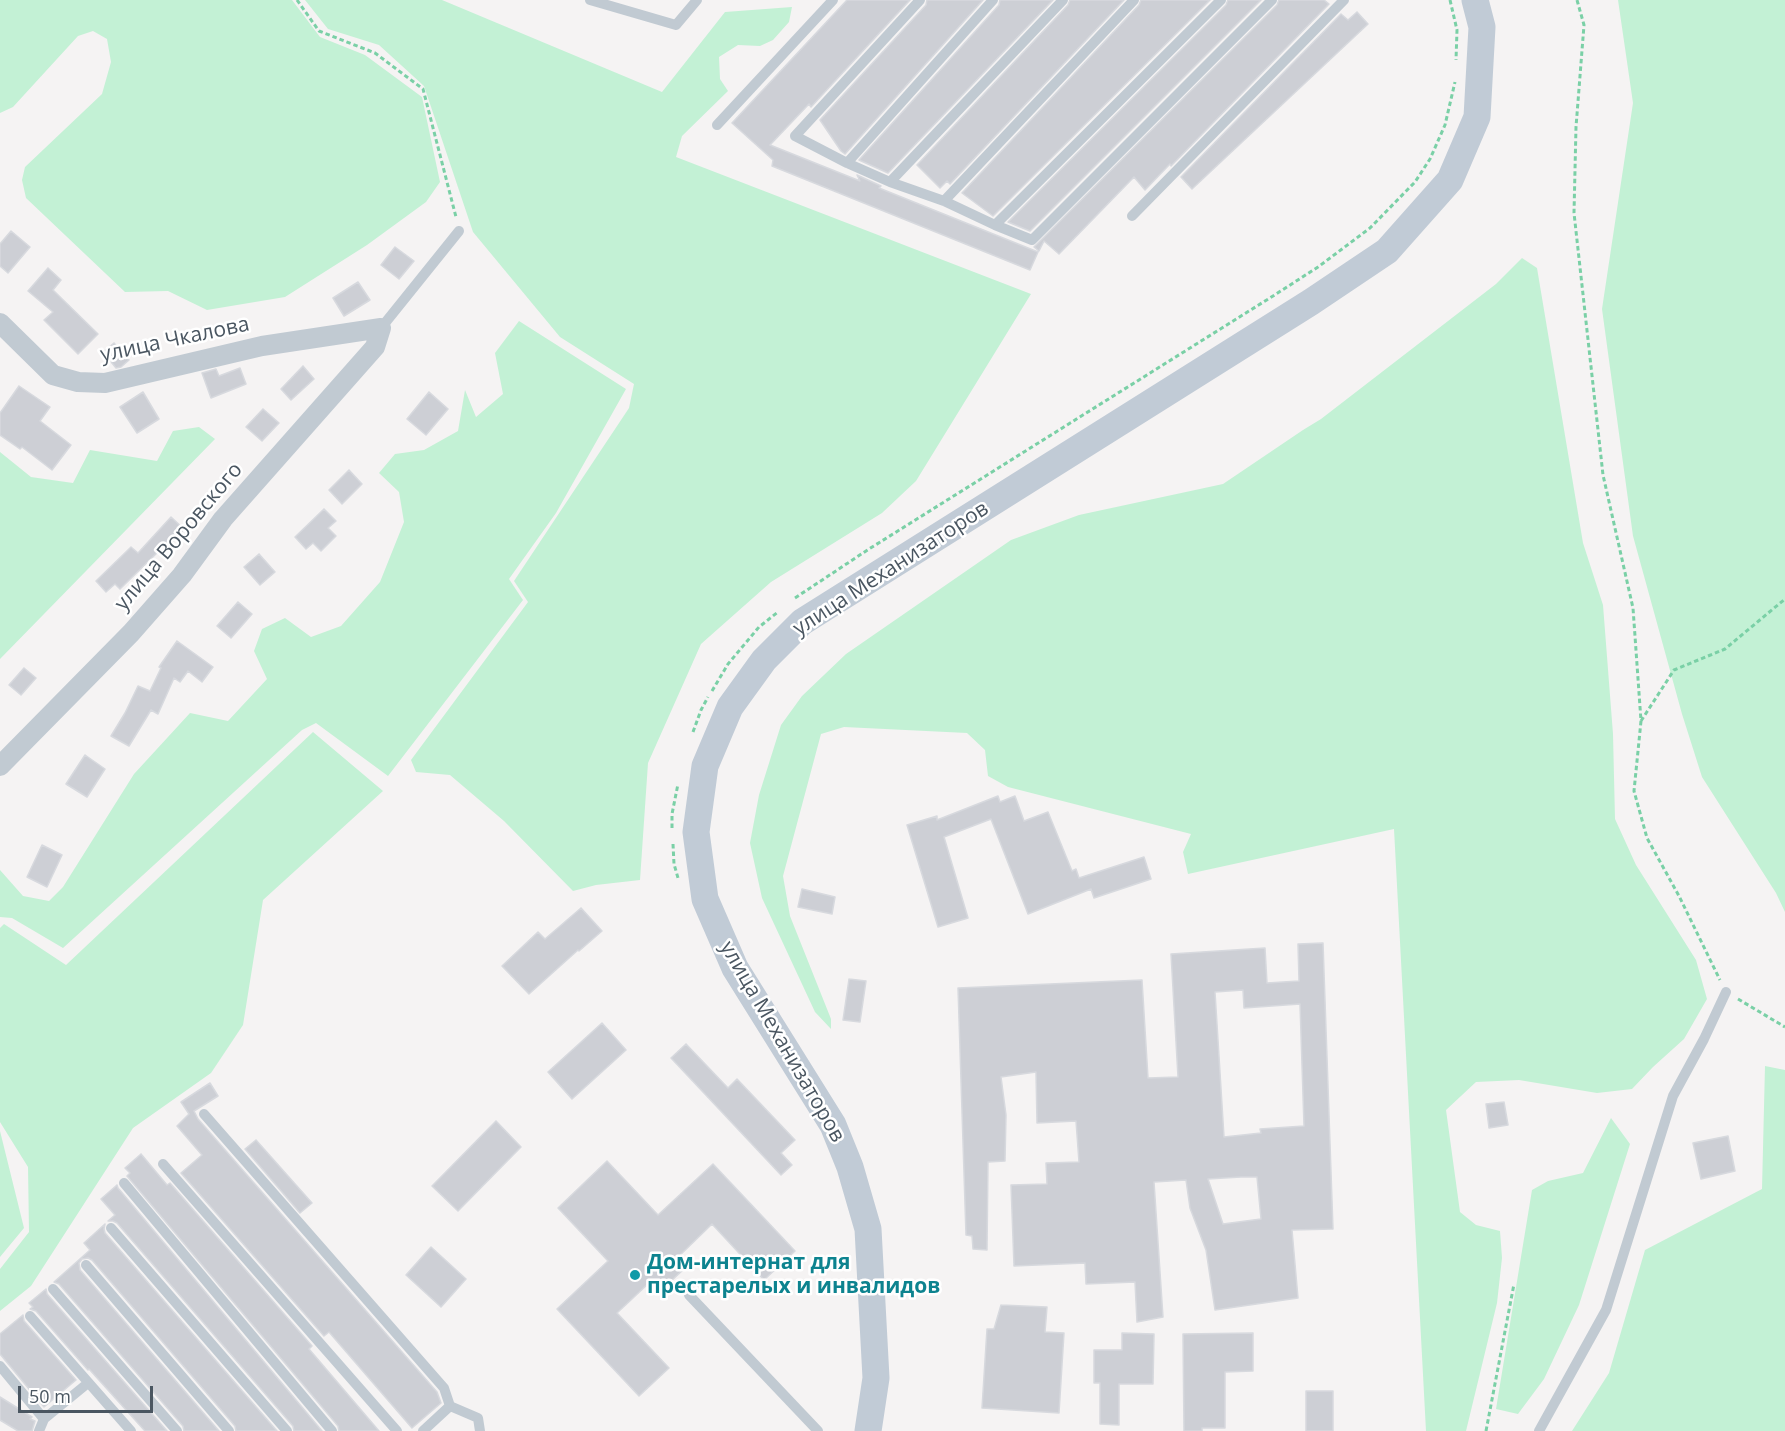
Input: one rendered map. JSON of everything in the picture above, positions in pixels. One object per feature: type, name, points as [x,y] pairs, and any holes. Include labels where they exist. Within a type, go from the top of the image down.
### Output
[{"type":"main road","name":"улица Механизаторов","points":[[868,1431],[876,1378],[868,1229],[850,1167],[834,1125],[735,968],[705,899],[696,832],[705,766],[730,707],[764,660],[802,622],[1301,309],[1387,250],[1450,180],[1477,117],[1482,27],[1475,0]]},
{"type":"street","name":"улица Чкалова","points":[[0,323],[53,375],[78,381],[105,383],[262,346],[381,328]]},
{"type":"street","name":"улица Воровского","points":[[0,766],[131,633],[182,575],[223,519],[375,347],[381,328]]},
{"type":"lane","points":[[590,0],[676,25],[698,0]]},
{"type":"lane","points":[[717,124],[833,0]]},
{"type":"lane","points":[[920,0],[795,136],[890,182],[944,201],[1032,240],[1272,0]]},
{"type":"lane","points":[[847,163],[993,0]]},
{"type":"lane","points":[[890,182],[1063,0]]},
{"type":"lane","points":[[944,201],[1134,0]]},
{"type":"lane","points":[[995,225],[1221,0]]},
{"type":"lane","points":[[1132,216],[1344,0]]},
{"type":"lane","points":[[381,328],[459,231]]},
{"type":"lane","points":[[1539,1431],[1606,1310],[1673,1096],[1726,993]]},
{"type":"lane","points":[[204,1114],[444,1388],[450,1406],[478,1418],[480,1431]]},
{"type":"lane","points":[[163,1164],[397,1431]]},
{"type":"lane","points":[[124,1183],[332,1431]]},
{"type":"lane","points":[[111,1228],[287,1431]]},
{"type":"lane","points":[[86,1265],[229,1431]]},
{"type":"lane","points":[[53,1289],[177,1431]]},
{"type":"lane","points":[[689,1295],[818,1431]]},
{"type":"lane","points":[[30,1316],[131,1431]]},
{"type":"lane","points":[[0,1366],[44,1419]]},
{"type":"lane","points":[[39,1431],[44,1419],[88,1383]]},
{"type":"lane","points":[[423,1431],[450,1406]]},
{"type":"path","points":[[297,0],[319,31],[375,52],[423,89],[459,231]]},
{"type":"path","points":[[1450,0],[1457,30],[1456,61]]},
{"type":"path","points":[[1577,0],[1584,25],[1576,127],[1574,213],[1603,474],[1633,608],[1641,721],[1634,791],[1647,838],[1679,896],[1726,993],[1785,1027]]},
{"type":"path","points":[[795,598],[869,549],[1318,267],[1363,234],[1415,182],[1430,159],[1445,125],[1455,82]]},
{"type":"path","points":[[1641,721],[1674,670],[1725,649],[1785,599]]},
{"type":"path","points":[[690,741],[701,710],[728,664],[759,627],[786,605]]},
{"type":"path","points":[[678,783],[672,814],[674,864],[680,885]]},
{"type":"path","points":[[1486,1431],[1514,1284]]},
{"type":"green space","points":[[0,0],[292,0],[320,37],[365,55],[422,97],[440,182],[426,202],[367,245],[285,297],[207,310],[168,291],[125,292],[26,198],[22,180],[25,167],[102,94],[111,62],[107,39],[93,31],[78,36],[13,107],[0,113]]},
{"type":"green space","points":[[305,0],[442,0],[662,92],[725,12],[792,7],[789,22],[773,40],[760,46],[738,45],[719,57],[720,79],[728,91],[682,136],[676,157],[1031,294],[916,481],[882,513],[771,582],[701,644],[648,763],[640,880],[596,885],[573,891],[504,821],[450,775],[416,772],[411,760],[528,602],[514,581],[629,408],[634,384],[560,337],[473,232],[424,86],[379,45],[328,29]]},
{"type":"green space","points":[[1618,0],[1785,0],[1785,912],[1776,893],[1702,777],[1682,714],[1633,536],[1602,309],[1633,103]]},
{"type":"green space","points":[[1522,258],[1537,268],[1583,543],[1603,605],[1613,734],[1615,819],[1636,865],[1696,960],[1707,999],[1684,1039],[1632,1089],[1597,1093],[1519,1080],[1476,1082],[1446,1110],[1460,1212],[1476,1225],[1500,1231],[1502,1258],[1497,1303],[1466,1431],[1426,1431],[1394,829],[1188,874],[1183,852],[1191,834],[1008,787],[988,776],[985,750],[967,733],[844,727],[821,734],[783,876],[790,916],[831,1019],[831,1029],[815,1012],[762,898],[750,843],[759,795],[781,725],[802,696],[846,654],[1011,540],[1079,515],[1223,484],[1321,419],[1496,284]]},
{"type":"green space","points":[[519,321],[626,389],[556,513],[509,579],[523,600],[388,776],[316,723],[302,730],[63,948],[12,918],[0,917],[0,870],[23,896],[49,901],[63,887],[134,774],[190,713],[228,721],[267,679],[254,651],[262,629],[285,618],[311,637],[341,626],[380,582],[404,522],[399,492],[379,473],[395,454],[424,450],[458,431],[465,390],[476,417],[503,394],[495,353]]},
{"type":"green space","points":[[199,427],[215,439],[0,659],[0,452],[31,477],[73,483],[90,450],[157,461],[173,431]]},
{"type":"green space","points":[[313,732],[383,791],[263,900],[243,1025],[211,1073],[133,1128],[31,1286],[0,1311],[0,1269],[29,1232],[28,1167],[0,1122],[0,928],[4,924],[66,965]]},
{"type":"green space","points":[[1765,1066],[1785,1070],[1785,1431],[1572,1431],[1609,1373],[1645,1250],[1762,1189]]},
{"type":"green space","points":[[1611,1118],[1630,1144],[1579,1305],[1544,1379],[1518,1414],[1496,1409],[1532,1190],[1548,1181],[1583,1173]]},
{"type":"green space","points":[[0,1131],[24,1228],[0,1257]]},
{"type":"building","points":[[847,0],[910,0],[811,107],[809,104],[770,145],[860,181],[857,175],[881,186],[879,188],[1038,252],[1030,270],[772,166],[773,160],[732,123]]},
{"type":"building","points":[[927,0],[983,0],[845,154],[820,120],[926,5]]},
{"type":"building","points":[[1000,0],[1053,0],[888,173],[859,160],[999,5]]},
{"type":"building","points":[[1070,0],[1124,0],[950,184],[947,181],[940,188],[917,165],[1068,5]]},
{"type":"building","points":[[1141,0],[1210,0],[993,216],[962,193],[1139,5]]},
{"type":"building","points":[[1228,0],[1261,0],[1030,231],[1008,222],[1226,5]]},
{"type":"building","points":[[1279,0],[1324,0],[1329,4],[1145,190],[1134,177],[1059,254],[1044,241],[1039,251],[1034,247],[1277,5]]},
{"type":"building","points":[[1357,12],[1368,24],[1192,189],[1181,177],[1341,14],[1348,20]]},
{"type":"building","points":[[11,231],[30,247],[8,273],[0,266],[0,244]]},
{"type":"building","points":[[395,247],[414,261],[399,279],[381,265]]},
{"type":"building","points":[[48,268],[61,280],[53,290],[98,334],[78,354],[44,320],[53,312],[28,291]]},
{"type":"building","points":[[358,282],[370,300],[344,316],[333,298]]},
{"type":"building","points":[[114,343],[129,360],[116,368],[103,352]]},
{"type":"building","points":[[303,366],[314,379],[291,400],[281,389]]},
{"type":"building","points":[[240,368],[246,384],[211,398],[202,373],[216,369],[219,376]]},
{"type":"building","points":[[19,386],[50,407],[40,421],[71,445],[52,470],[22,447],[20,449],[0,435],[0,413]]},
{"type":"building","points":[[143,392],[159,419],[137,433],[120,407]]},
{"type":"building","points":[[429,392],[448,409],[426,435],[407,419]]},
{"type":"building","points":[[263,409],[279,423],[262,441],[246,427]]},
{"type":"building","points":[[349,470],[362,484],[342,504],[329,490]]},
{"type":"building","points":[[324,509],[336,521],[328,528],[336,536],[321,551],[313,543],[306,549],[295,537]]},
{"type":"building","points":[[171,517],[184,529],[163,552],[161,549],[120,589],[115,584],[106,592],[96,581],[131,547],[138,553]]},
{"type":"building","points":[[259,554],[275,572],[260,585],[244,567]]},
{"type":"building","points":[[238,602],[252,614],[231,638],[217,626]]},
{"type":"building","points":[[177,641],[213,667],[202,682],[188,671],[180,682],[174,678],[158,714],[151,710],[129,746],[111,736],[138,686],[150,691],[161,668],[159,667]]},
{"type":"building","points":[[24,668],[36,678],[21,695],[9,685]]},
{"type":"building","points":[[85,755],[105,769],[87,797],[66,784]]},
{"type":"building","points":[[998,796],[1000,802],[1015,796],[1024,821],[1048,812],[1072,871],[1076,869],[1079,878],[1144,857],[1151,879],[1094,898],[1091,889],[1028,914],[991,819],[944,837],[968,918],[938,927],[907,825],[937,816],[937,820]]},
{"type":"building","points":[[42,845],[62,855],[47,887],[27,877]]},
{"type":"building","points":[[802,889],[835,897],[832,914],[798,907]]},
{"type":"building","points":[[581,908],[602,931],[529,994],[502,966],[538,932],[545,939]]},
{"type":"building","points":[[1323,943],[1333,1229],[1292,1230],[1298,1298],[1215,1310],[1206,1250],[1190,1208],[1186,1180],[1154,1182],[1163,1317],[1137,1322],[1135,1282],[1086,1284],[1085,1263],[1014,1266],[1011,1185],[1047,1184],[1046,1163],[1079,1162],[1076,1121],[1037,1123],[1036,1072],[1001,1077],[1006,1115],[1005,1161],[988,1162],[987,1250],[973,1249],[972,1236],[966,1235],[958,988],[1142,980],[1148,1078],[1178,1077],[1171,954],[1265,948],[1267,983],[1299,981],[1298,944]],"holes":[[[1243,990],[1244,1008],[1300,1004],[1304,1126],[1260,1129],[1261,1133],[1224,1137],[1215,992]],[[1257,1177],[1261,1219],[1223,1224],[1208,1179]]]},
{"type":"building","points":[[849,979],[866,981],[860,1022],[843,1020]]},
{"type":"building","points":[[602,1023],[626,1050],[572,1099],[548,1072]]},
{"type":"building","points":[[686,1044],[728,1088],[737,1079],[795,1140],[781,1153],[792,1165],[781,1175],[671,1058]]},
{"type":"building","points":[[210,1083],[218,1096],[194,1111],[198,1119],[437,1392],[441,1403],[412,1428],[329,1332],[324,1336],[181,1173],[202,1155],[177,1126],[189,1114],[181,1102]]},
{"type":"building","points":[[1504,1102],[1508,1125],[1489,1128],[1486,1104]]},
{"type":"building","points":[[496,1121],[521,1147],[458,1211],[432,1186]]},
{"type":"building","points":[[1728,1136],[1735,1171],[1701,1179],[1693,1143]]},
{"type":"building","points":[[256,1140],[312,1203],[300,1213],[245,1149]]},
{"type":"building","points":[[141,1154],[167,1185],[170,1183],[312,1346],[309,1349],[379,1431],[339,1431],[338,1426],[127,1176],[130,1173],[125,1168]]},
{"type":"building","name":"Дом-интернат для престарелых и инвалидов","points":[[607,1161],[658,1215],[713,1164],[795,1251],[764,1280],[712,1224],[674,1261],[683,1270],[658,1293],[649,1283],[617,1313],[669,1368],[639,1396],[557,1309],[608,1261],[558,1208]]},
{"type":"building","points":[[117,1185],[322,1431],[294,1431],[293,1426],[117,1223],[108,1221],[115,1215],[101,1199]]},
{"type":"building","points":[[105,1224],[105,1233],[277,1431],[236,1431],[235,1426],[92,1260],[82,1259],[79,1263],[80,1270],[219,1431],[184,1431],[183,1426],[59,1284],[54,1282],[90,1250],[84,1243]]},
{"type":"building","points":[[431,1247],[466,1279],[441,1307],[406,1275]]},
{"type":"building","points":[[46,1289],[47,1294],[167,1431],[145,1431],[36,1311],[30,1309],[33,1307],[29,1303]]},
{"type":"building","points":[[1001,1305],[1047,1307],[1045,1332],[1064,1333],[1059,1413],[982,1408],[987,1329],[994,1329]]},
{"type":"building","points":[[23,1315],[24,1321],[76,1380],[44,1407],[0,1354],[0,1334]]},
{"type":"building","points":[[1122,1333],[1154,1334],[1153,1384],[1119,1384],[1119,1425],[1100,1424],[1100,1383],[1094,1383],[1094,1350],[1122,1350]]},
{"type":"building","points":[[1253,1333],[1253,1371],[1225,1372],[1225,1428],[1184,1431],[1183,1334]]},
{"type":"building","points":[[1306,1391],[1333,1391],[1333,1431],[1306,1431]]},
{"type":"building","points":[[0,1397],[32,1417],[30,1419],[35,1421],[32,1431],[18,1431],[0,1420]]},
{"type":"place","name":"Дом-интернат для престарелых и инвалидов","points":[[635,1275]]}]
